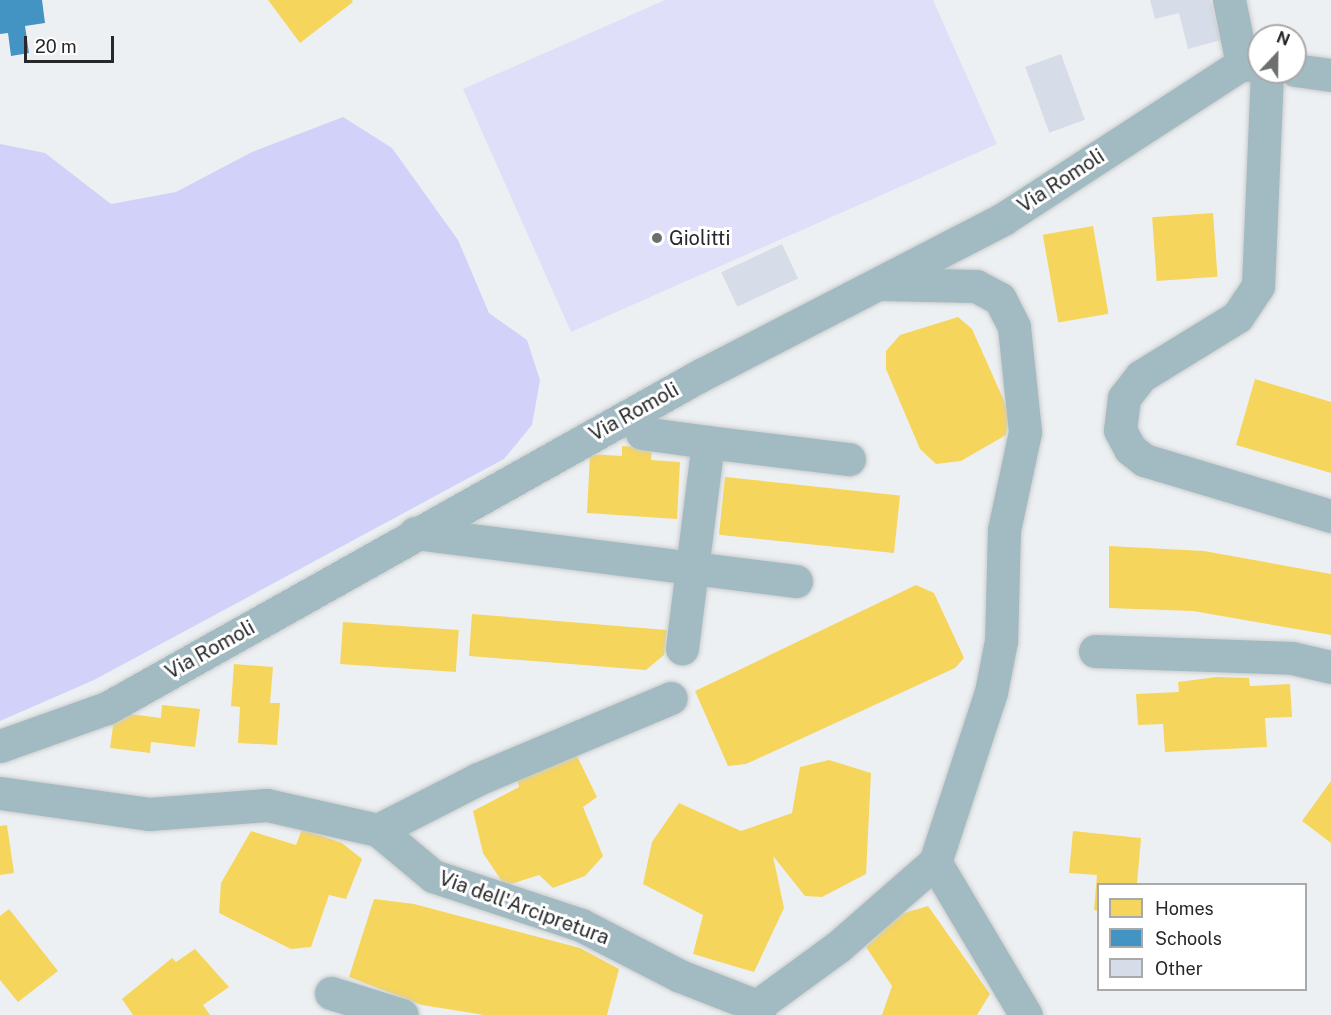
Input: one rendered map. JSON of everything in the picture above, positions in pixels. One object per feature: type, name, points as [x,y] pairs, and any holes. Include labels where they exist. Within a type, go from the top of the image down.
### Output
[{"type":"street","points":[[1229,0],[1247,45]]},
{"type":"street","points":[[1307,72],[1331,75]]},
{"type":"street","name":"Via Romoli","points":[[0,746],[107,708],[415,533],[873,284],[1003,219],[1247,73]]},
{"type":"street","points":[[1256,84],[1258,286],[1237,316],[1141,376],[1124,398],[1120,430],[1130,449],[1144,460],[1331,516]]},
{"type":"street","points":[[758,1010],[839,946],[935,862],[997,669],[1004,530],[1024,446],[1024,399],[1014,327],[1000,299],[966,284],[873,284]]},
{"type":"street","points":[[642,433],[849,459]]},
{"type":"street","points":[[682,648],[708,442]]},
{"type":"street","points":[[415,533],[796,581]]},
{"type":"street","points":[[1095,651],[1292,658],[1331,667]]},
{"type":"street","points":[[378,830],[477,779],[671,698]]},
{"type":"street","name":"Via dell'Arcipretura","points":[[0,793],[149,814],[261,805],[378,830],[433,876],[582,925],[680,976],[758,1010]]},
{"type":"street","points":[[935,862],[1026,1015]]},
{"type":"street","points":[[331,993],[402,1015]]},
{"type":"shaded area","name":"Giolitti","points":[[665,0],[933,0],[997,144],[571,332],[463,89]]},
{"type":"shaded area","points":[[343,117],[392,148],[458,240],[489,313],[527,340],[540,380],[532,425],[504,459],[94,680],[0,721],[0,144],[45,153],[111,204],[176,192],[252,152]]},
{"type":"building: Homes","points":[[268,0],[352,0],[353,2],[300,43]]},
{"type":"building: Homes","points":[[1213,213],[1217,277],[1157,281],[1152,217]]},
{"type":"building: Homes","points":[[1093,226],[1108,314],[1058,323],[1043,235]]},
{"type":"building: Homes","points":[[958,317],[972,329],[1009,412],[1006,435],[961,461],[936,464],[920,449],[886,369],[886,351],[900,335]]},
{"type":"building: Homes","points":[[1255,379],[1331,402],[1331,473],[1236,445]]},
{"type":"building: Homes","points":[[622,446],[652,448],[651,460],[680,462],[677,519],[587,513],[590,454],[622,456]]},
{"type":"building: Homes","points":[[725,477],[900,495],[894,553],[719,535]]},
{"type":"building: Homes","points":[[1109,546],[1204,551],[1331,574],[1331,635],[1193,611],[1109,608]]},
{"type":"building: Homes","points":[[916,585],[934,593],[964,658],[955,668],[746,764],[728,766],[695,691]]},
{"type":"building: Homes","points":[[472,614],[667,630],[664,655],[646,670],[469,656]]},
{"type":"building: Homes","points":[[343,622],[459,630],[456,672],[340,664]]},
{"type":"building: Homes","points":[[234,664],[273,667],[270,703],[280,703],[277,745],[238,743],[240,707],[231,706]]},
{"type":"building: Homes","points":[[1217,677],[1249,678],[1250,686],[1290,684],[1292,717],[1265,718],[1267,747],[1165,752],[1163,724],[1138,725],[1136,694],[1179,692],[1178,682]]},
{"type":"building: Homes","points":[[162,705],[200,709],[195,747],[151,742],[150,753],[110,748],[115,712],[161,718]]},
{"type":"building: Homes","points":[[554,755],[577,756],[597,797],[583,807],[603,856],[585,876],[553,888],[539,875],[505,886],[483,853],[473,811],[519,787],[516,772]]},
{"type":"building: Homes","points":[[829,760],[871,773],[866,874],[822,897],[805,896],[773,856],[784,908],[754,972],[693,954],[703,915],[643,884],[652,842],[679,803],[741,831],[792,813],[800,767]]},
{"type":"building: Homes","points":[[1331,781],[1331,843],[1302,821]]},
{"type":"building: Homes","points":[[7,825],[14,873],[0,875],[0,826]]},
{"type":"building: Homes","points":[[302,829],[342,843],[362,859],[346,899],[329,895],[311,947],[291,949],[219,913],[221,883],[251,831],[296,845]]},
{"type":"building: Homes","points":[[1073,831],[1141,838],[1137,883],[1097,883],[1097,911],[1094,910],[1097,875],[1069,873]]},
{"type":"building: Homes","points":[[374,899],[414,904],[580,948],[619,969],[607,1015],[484,1015],[422,1005],[349,977]]},
{"type":"building: Homes","points":[[928,906],[990,994],[977,1015],[882,1015],[892,986],[866,947],[901,914]]},
{"type":"building: Homes","points":[[9,909],[58,971],[18,1002],[0,980],[0,916]]},
{"type":"building: Homes","points":[[195,949],[229,987],[203,1005],[210,1015],[133,1015],[122,999],[172,958],[176,962]]},
{"type":"building: Schools","points":[[0,0],[42,0],[45,23],[25,26],[29,53],[11,56],[8,33],[0,34]]},
{"type":"building: Other","points":[[1150,0],[1210,0],[1221,40],[1188,49],[1179,13],[1155,19]]},
{"type":"building: Other","points":[[1061,54],[1085,120],[1049,133],[1025,67]]},
{"type":"building: Other","points":[[782,244],[798,278],[737,307],[721,272]]},
{"type":"place","name":"Giolitti","points":[[657,238]]}]
